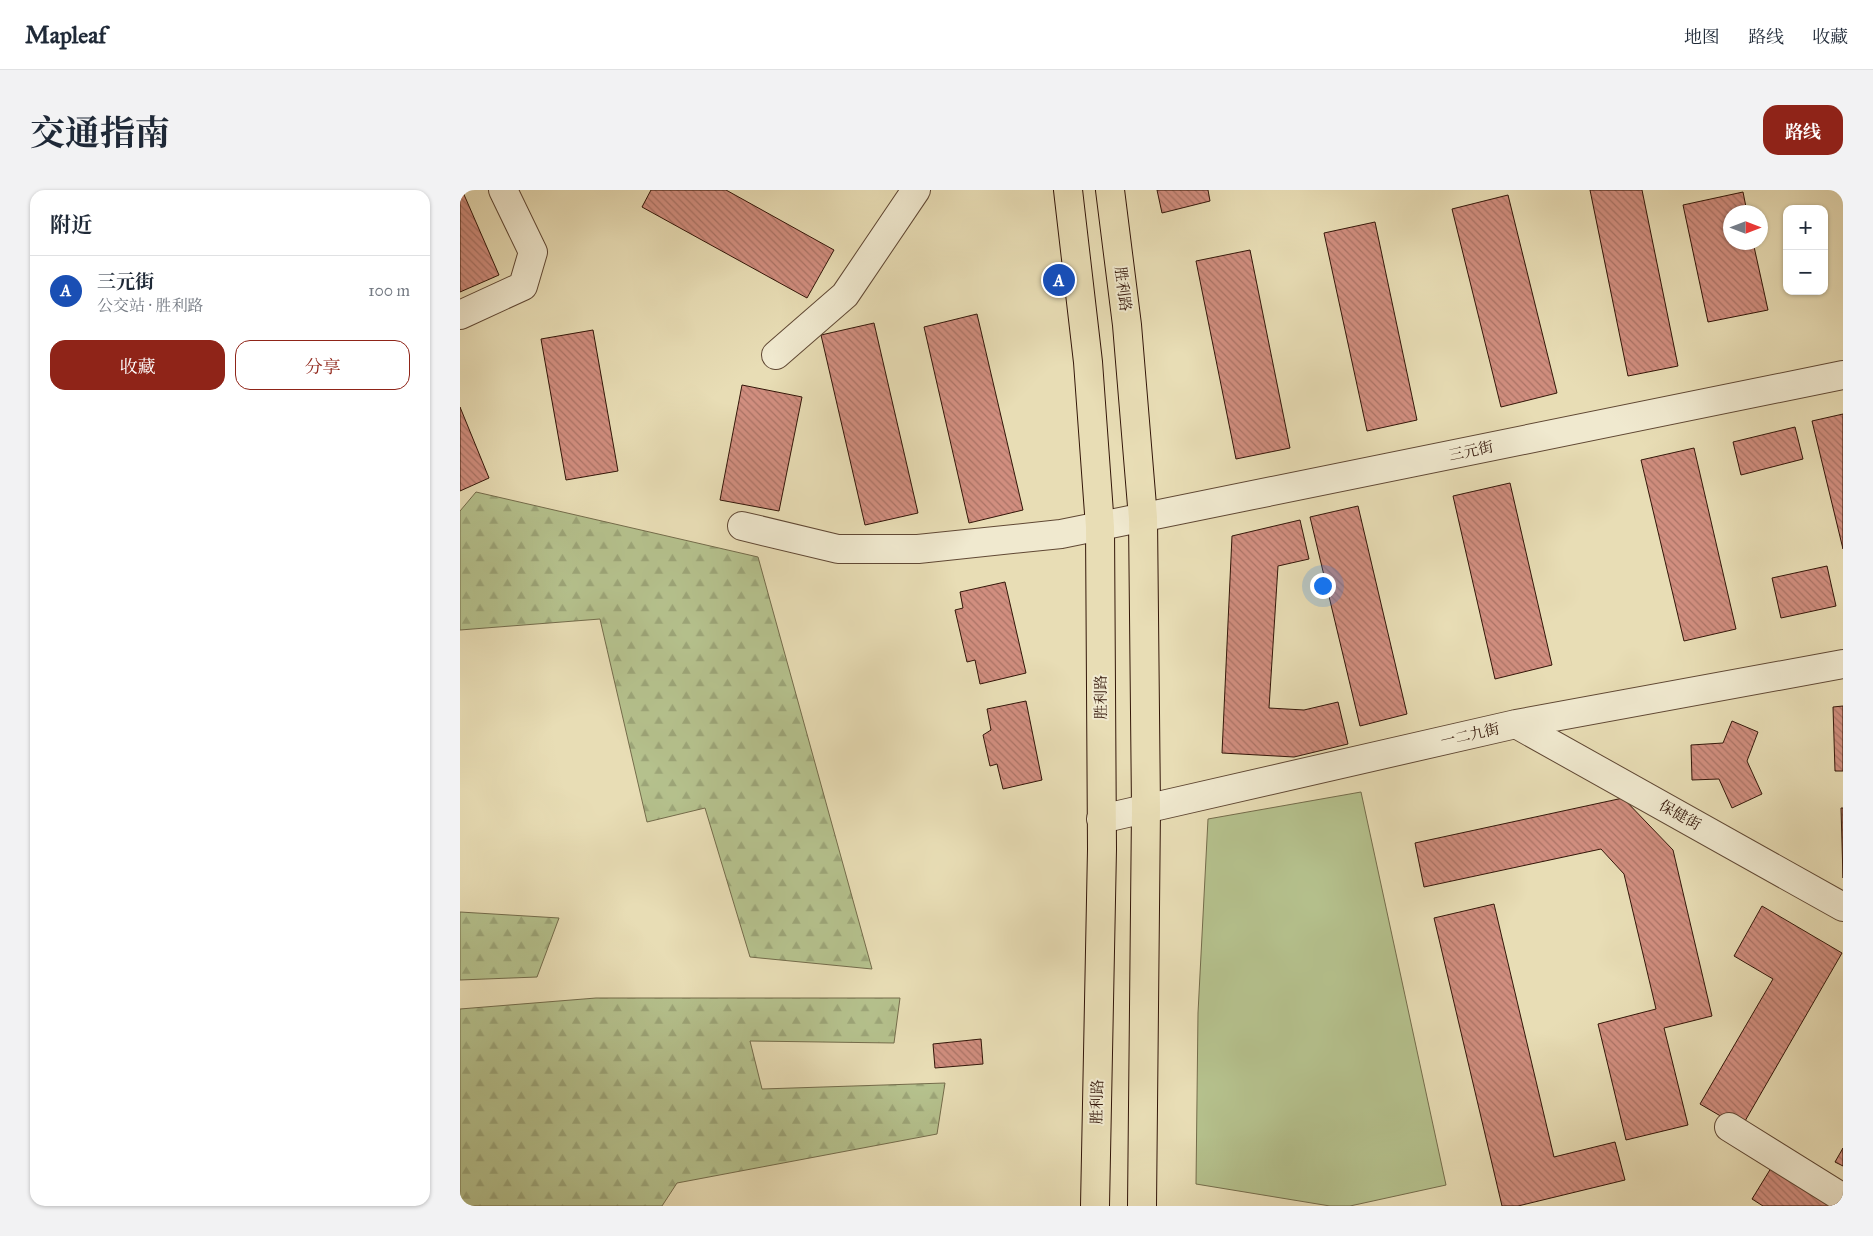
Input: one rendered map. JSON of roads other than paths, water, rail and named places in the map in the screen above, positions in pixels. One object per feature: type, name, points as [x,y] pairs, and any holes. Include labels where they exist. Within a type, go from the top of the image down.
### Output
[{"type":"main road","name":"胜利路","points":[[1068,190],[1088,362],[1100,527],[1102,849],[1095,1206]]},
{"type":"main road","name":"胜利路","points":[[1110,190],[1128,325],[1143,518],[1146,809],[1142,1206]]},
{"type":"street","points":[[460,315],[522,286],[533,252],[503,190]]},
{"type":"street","points":[[776,355],[845,296],[916,190]]},
{"type":"street","name":"三元街","points":[[742,526],[838,549],[918,549],[1061,534],[1843,374]]},
{"type":"street","name":"一二九街","points":[[1101,819],[1516,724],[1843,664]]},
{"type":"street","name":"保健街","points":[[1516,724],[1843,907]]},
{"type":"street","points":[[1729,1127],[1843,1198]]},
{"type":"place","name":"三元街","points":[[1059,280]]}]
